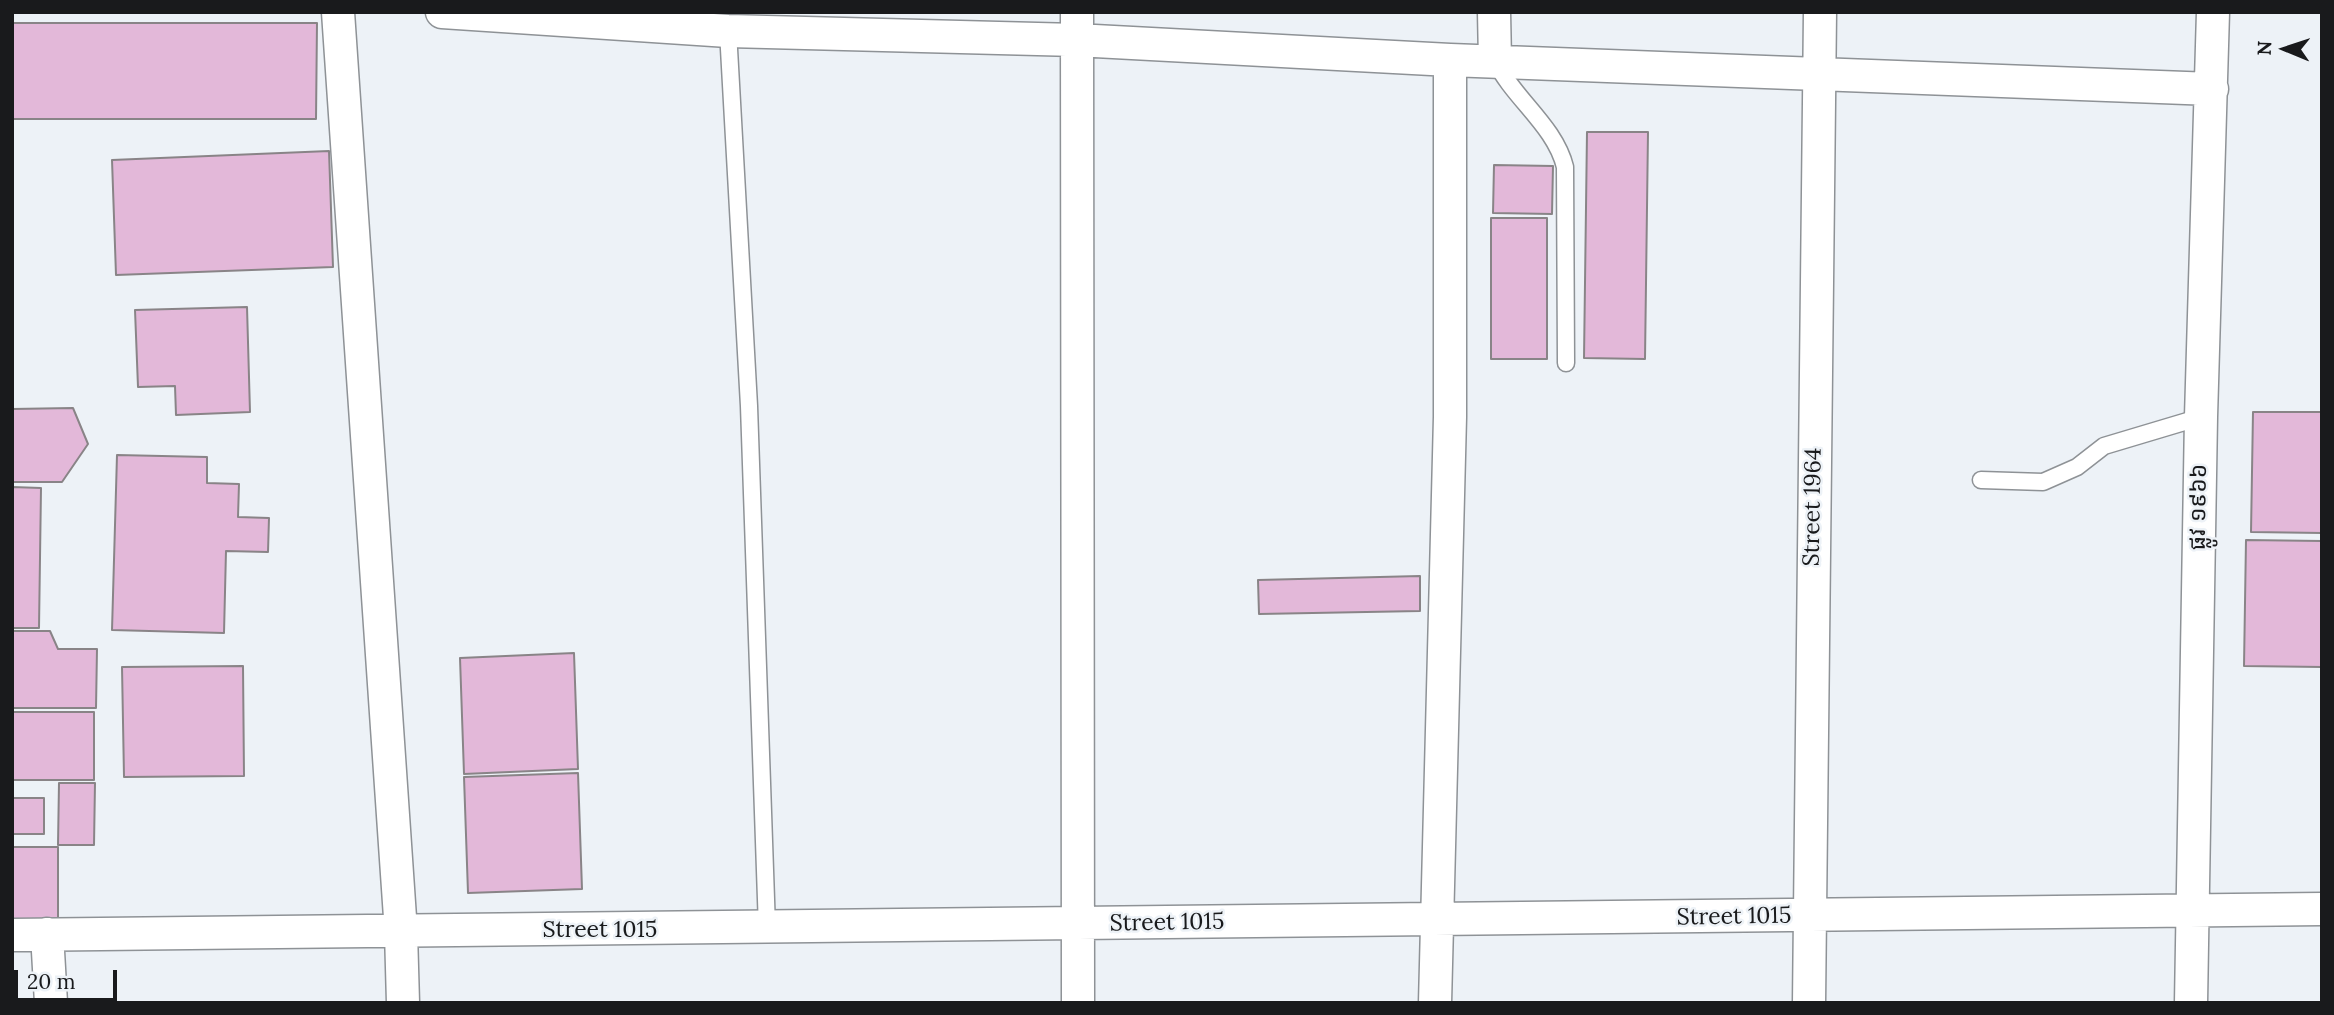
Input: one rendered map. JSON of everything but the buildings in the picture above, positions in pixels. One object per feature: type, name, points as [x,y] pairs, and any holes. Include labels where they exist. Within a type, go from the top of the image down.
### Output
[{"type":"street","points":[[338,12],[401,932],[403,1003]]},
{"type":"street","points":[[442,12],[580,16],[728,31],[1076,26],[1450,60],[2212,89]]},
{"type":"street","points":[[1494,12],[1495,61]]},
{"type":"street","name":"Street 1964","points":[[1809,1003],[1820,12]]},
{"type":"street","name":"ផ្លូវ ១៩៦៦","points":[[2191,1003],[2201,417],[2213,12]]},
{"type":"street","points":[[1076,26],[1078,1003]]},
{"type":"street","points":[[1435,1003],[1450,417],[1450,60]]},
{"type":"street","name":"Street 1015","points":[[12,935],[1809,917],[2322,909]]},
{"type":"street","points":[[47,934],[51,1003]]},
{"type":"lane","points":[[728,31],[749,406],[767,928]]},
{"type":"lane","points":[[1495,61],[1507,85],[1561,151],[1565,167],[1566,363]]},
{"type":"lane","points":[[1981,480],[2043,482],[2077,467],[2104,446],[2201,417]]}]
